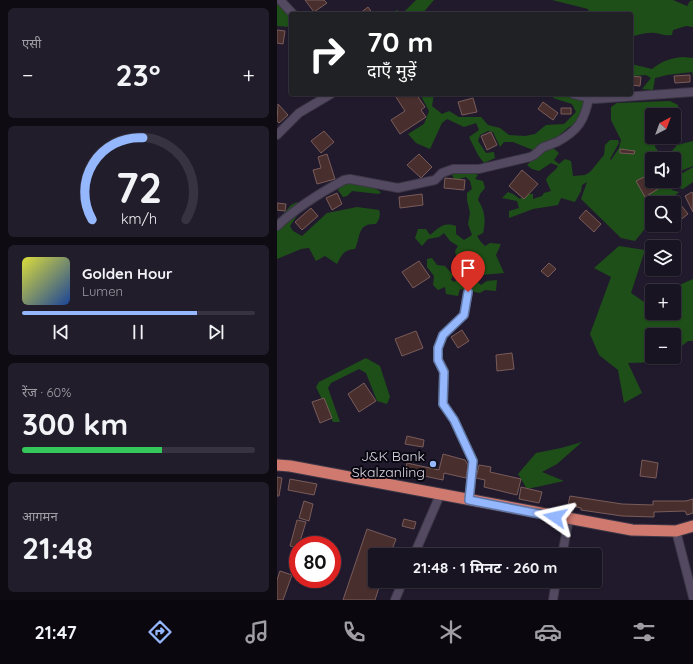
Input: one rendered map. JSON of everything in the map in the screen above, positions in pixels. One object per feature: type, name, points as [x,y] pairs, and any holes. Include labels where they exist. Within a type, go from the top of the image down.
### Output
[{"type":"highway","points":[[277,465],[290,466],[632,530],[677,531],[693,526]]},
{"type":"street","points":[[280,0],[291,12]]},
{"type":"street","points":[[584,96],[595,99],[693,92]]},
{"type":"street","points":[[277,135],[299,113],[328,96]]},
{"type":"street","points":[[277,226],[312,198],[344,180],[350,179],[398,188],[435,180],[443,173],[453,169],[479,169],[536,155],[542,148],[564,138],[577,128],[587,111],[589,97]]},
{"type":"street","points":[[468,292],[464,315],[443,335],[438,348],[438,360],[444,372],[443,404],[454,420],[473,461],[469,500]]},
{"type":"street","points":[[417,548],[441,495]]},
{"type":"street","points":[[563,548],[569,519]]},
{"type":"street","points":[[677,531],[693,597]]},
{"type":"street","points":[[395,600],[400,588]]},
{"type":"street","points":[[553,600],[555,588]]},
{"type":"green space","points":[[416,0],[434,0],[424,12],[404,12]]},
{"type":"green space","points":[[552,0],[673,0],[687,6],[690,1],[693,0],[693,27],[686,26],[673,30],[672,35],[655,33],[642,34],[634,36],[633,41],[633,12],[589,12],[588,9]]},
{"type":"green space","points":[[277,3],[289,16],[289,27],[277,26]]},
{"type":"green space","points":[[674,58],[693,58],[693,77],[692,72],[655,78],[653,90],[642,89],[651,78],[646,75],[633,76],[633,64],[652,69],[666,60]]},
{"type":"green space","points":[[421,96],[434,96],[432,106],[442,114],[449,111],[459,117],[481,117],[488,125],[500,128],[509,135],[525,136],[535,134],[546,125],[564,124],[576,112],[572,104],[553,98],[553,96],[594,96],[578,123],[569,127],[551,142],[533,150],[513,142],[504,142],[500,147],[493,132],[488,131],[480,135],[478,141],[486,153],[494,152],[495,158],[484,163],[469,137],[479,130],[476,123],[464,127],[447,119],[442,123],[430,149],[416,143],[408,134],[424,124],[429,111]]},
{"type":"green space","points":[[670,101],[678,105],[678,108],[645,108],[645,144],[655,144],[655,147],[659,152],[645,152],[645,188],[671,188],[672,190],[679,192],[674,196],[645,196],[645,229],[635,241],[621,238],[581,199],[587,182],[582,185],[581,191],[575,202],[561,198],[558,205],[533,209],[509,218],[509,211],[519,208],[517,201],[502,198],[508,192],[520,199],[526,194],[533,194],[533,199],[551,191],[546,180],[558,166],[551,163],[539,171],[532,169],[527,165],[552,147],[559,153],[554,160],[559,164],[565,159],[571,161],[573,176],[585,175],[590,172],[604,155],[605,145],[610,140],[618,140],[619,143],[610,159],[611,160],[619,148],[621,140],[611,120],[611,107],[617,103]]},
{"type":"green space","points":[[693,141],[693,166],[681,171],[681,152],[669,152],[677,145]]},
{"type":"green space","points":[[693,167],[693,182],[683,189],[678,188],[681,188],[681,174]]},
{"type":"green space","points":[[456,171],[465,171],[465,174],[472,172],[478,175],[475,179],[483,181],[485,188],[480,194],[478,200],[484,216],[484,224],[483,233],[477,236],[485,246],[490,243],[501,244],[496,255],[504,273],[480,275],[478,271],[472,277],[481,285],[487,281],[497,280],[496,291],[485,290],[480,293],[460,289],[458,296],[446,294],[445,287],[438,290],[433,285],[434,276],[427,267],[427,259],[432,258],[437,265],[445,266],[453,275],[451,280],[455,282],[460,273],[455,251],[458,246],[450,241],[444,233],[439,237],[428,239],[422,246],[415,238],[418,229],[426,229],[430,235],[445,225],[456,226],[456,234],[464,240],[472,235],[468,224],[470,213],[467,200],[467,193],[472,189],[470,181],[466,177],[455,180],[452,175]]},
{"type":"green space","points":[[356,183],[372,187],[381,192],[379,194],[352,191],[347,196],[343,197],[338,190],[344,185]]},
{"type":"green space","points":[[297,202],[300,211],[290,226],[293,231],[302,236],[327,213],[357,207],[379,210],[380,216],[376,224],[370,224],[363,228],[355,249],[345,252],[337,264],[325,256],[316,261],[309,248],[301,249],[277,259],[277,221],[291,205]]},
{"type":"green space","points":[[619,246],[645,250],[631,293],[645,303],[645,320],[681,320],[681,284],[693,279],[693,341],[688,341],[681,346],[681,328],[645,328],[645,362],[628,363],[642,393],[624,403],[618,370],[599,355],[590,334],[611,277],[594,268]]},
{"type":"green space","points":[[366,358],[380,366],[390,397],[387,404],[377,401],[366,373],[359,369],[331,383],[328,388],[340,422],[333,422],[316,387],[319,382]]},
{"type":"green space","points":[[582,442],[557,464],[542,472],[564,481],[527,489],[518,474],[536,453]]},
{"type":"building","points":[[305,0],[324,0],[327,3],[314,12]]},
{"type":"building","points":[[368,7],[372,12],[362,12]]},
{"type":"building","points":[[277,30],[285,31],[283,44],[277,43]]},
{"type":"building","points":[[690,75],[690,82],[675,83],[674,76]]},
{"type":"building","points":[[633,76],[641,77],[640,86],[633,85]]},
{"type":"building","points":[[395,96],[417,96],[425,107],[421,110],[426,117],[400,134],[391,120],[405,111]]},
{"type":"building","points":[[473,98],[477,112],[462,115],[458,102]]},
{"type":"building","points":[[543,102],[558,113],[553,120],[538,109]]},
{"type":"building","points":[[278,104],[288,115],[279,123],[277,121]]},
{"type":"building","points":[[561,108],[571,108],[571,114],[561,114]]},
{"type":"building","points":[[324,131],[334,142],[321,153],[311,141]]},
{"type":"building","points":[[491,132],[497,145],[487,150],[481,136]]},
{"type":"building","points":[[620,149],[635,151],[634,154],[620,153]]},
{"type":"building","points":[[327,154],[335,179],[317,184],[313,170],[321,168],[318,157]]},
{"type":"building","points":[[419,154],[432,167],[421,178],[407,165]]},
{"type":"building","points":[[522,170],[538,184],[524,199],[509,186]]},
{"type":"building","points":[[645,176],[645,188],[658,189],[645,197],[636,181]]},
{"type":"building","points":[[445,178],[465,180],[464,190],[444,188]]},
{"type":"building","points":[[692,192],[693,194],[693,212],[685,196]]},
{"type":"building","points":[[337,193],[342,204],[332,210],[326,198]]},
{"type":"building","points":[[422,194],[423,205],[400,208],[399,197]]},
{"type":"building","points":[[277,203],[286,204],[285,211],[277,210]]},
{"type":"building","points":[[681,205],[688,214],[681,220]]},
{"type":"building","points":[[311,208],[318,216],[302,230],[295,222]]},
{"type":"building","points":[[586,210],[601,224],[594,232],[579,218]]},
{"type":"building","points":[[419,261],[430,277],[413,288],[402,272]]},
{"type":"building","points":[[549,263],[556,269],[548,277],[541,271]]},
{"type":"building","points":[[462,330],[469,341],[458,348],[451,337]]},
{"type":"building","points":[[416,331],[423,348],[402,356],[395,339]]},
{"type":"building","points":[[512,353],[514,369],[497,371],[496,355]]},
{"type":"building","points":[[364,383],[376,401],[359,412],[348,394]]},
{"type":"building","points":[[324,398],[332,418],[320,423],[312,402]]},
{"type":"building","points":[[407,436],[424,440],[423,447],[405,444]]},
{"type":"building","points":[[443,454],[465,460],[468,465],[466,478],[444,473],[443,480],[405,472],[407,463],[439,470]]},
{"type":"building","points":[[642,460],[658,463],[656,478],[640,476]]},
{"type":"building","points":[[479,465],[491,467],[490,472],[521,479],[517,495],[484,487],[485,480],[476,478]]},
{"type":"building","points":[[277,477],[282,478],[279,496],[277,496]]},
{"type":"building","points":[[290,479],[317,484],[314,495],[288,490]]},
{"type":"building","points":[[521,487],[542,492],[539,503],[519,499]]},
{"type":"building","points":[[570,496],[622,504],[653,505],[653,501],[686,501],[693,499],[693,513],[687,515],[685,511],[654,512],[654,517],[622,516],[581,510],[581,508],[568,505]]},
{"type":"building","points":[[304,501],[313,504],[309,521],[299,518]]},
{"type":"building","points":[[404,519],[416,522],[414,529],[402,526]]},
{"type":"building","points":[[297,520],[306,522],[302,536],[293,536]]},
{"type":"building","points":[[367,529],[396,539],[393,548],[368,548],[368,588],[379,588],[375,600],[343,600]]},
{"type":"building","points":[[280,571],[289,574],[289,583],[283,600],[277,600],[277,580]]},
{"type":"place","name":"J&K Bank Skalzanling","points":[[433,464]]},
{"type":"route","points":[[468,292],[464,315],[443,335],[438,348],[438,360],[444,372],[443,404],[454,420],[473,461],[469,500],[555,517]]}]
